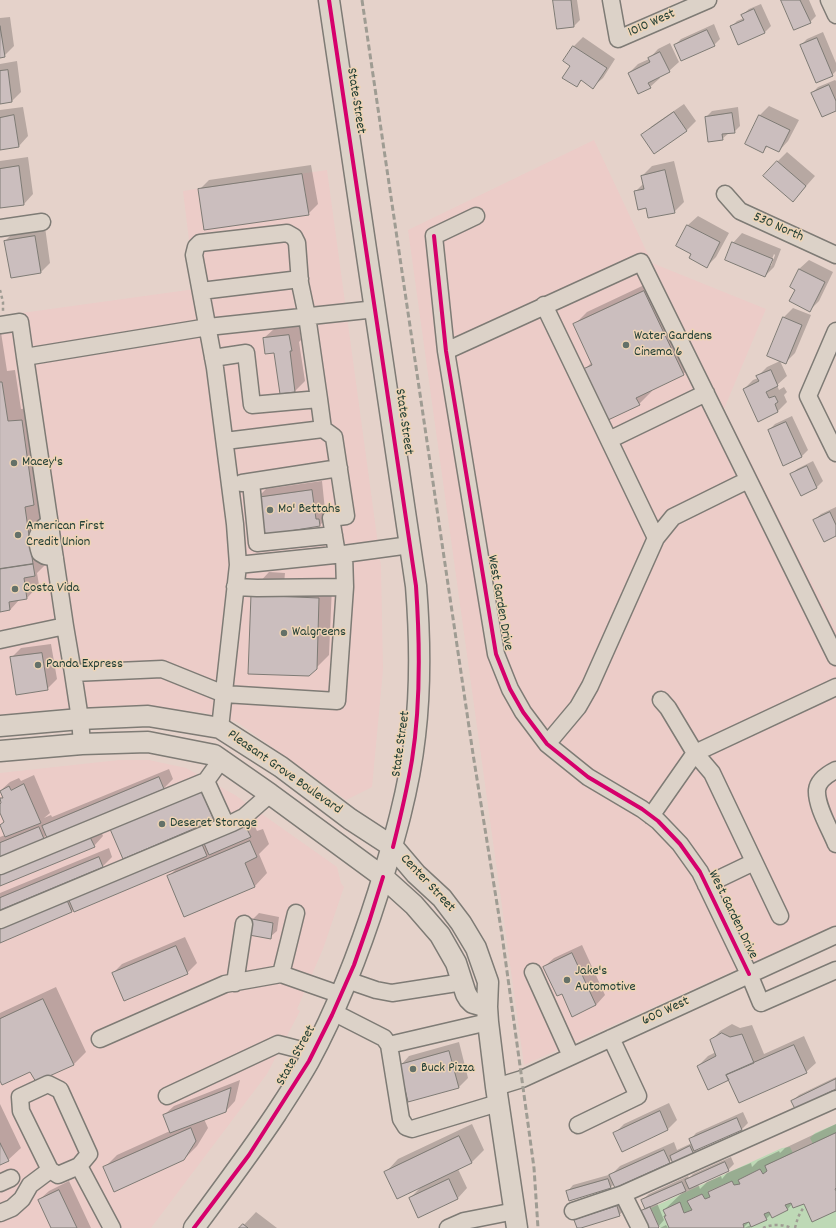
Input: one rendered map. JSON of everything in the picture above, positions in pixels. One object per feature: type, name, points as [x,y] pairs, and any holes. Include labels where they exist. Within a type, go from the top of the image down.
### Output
[{"type":"main road","name":"State Street","points":[[194,1228],[249,1155],[283,1103],[313,1054],[344,987],[369,922],[401,813],[412,760],[418,706],[420,669],[416,586],[329,0]]},
{"type":"main road","name":"Pleasant Grove Boulevard","points":[[0,726],[80,719],[148,716],[220,728],[280,767],[392,847]]},
{"type":"main road","name":"Pleasant Grove Boulevard","points":[[0,751],[82,744],[148,742],[214,755],[383,877]]},
{"type":"main road","name":"Center Street","points":[[392,847],[416,874],[442,898],[461,923],[476,948],[488,982],[488,1015],[497,1095],[516,1220]]},
{"type":"main road","name":"Center Street","points":[[383,877],[414,905],[440,935],[456,964],[469,999],[488,1015]]},
{"type":"street","name":"1010 West","points":[[610,0],[618,39],[708,0]]},
{"type":"street","points":[[829,0],[836,15]]},
{"type":"street","name":"530 North","points":[[725,194],[740,212],[836,254]]},
{"type":"street","name":"West Garden Drive","points":[[476,216],[434,236],[446,351],[496,654],[510,689],[523,712],[547,744],[588,777],[642,809],[658,821],[680,844],[700,872],[761,1002],[836,970]]},
{"type":"street","points":[[0,228],[42,222]]},
{"type":"street","points":[[73,673],[162,669],[224,694],[337,701],[345,586],[340,554],[334,535],[331,518],[346,516],[334,437],[323,428],[307,316],[300,279],[297,243],[294,237],[287,233],[200,243],[196,247],[194,255],[213,358],[235,524],[238,565],[235,587],[224,694],[220,728]]},
{"type":"street","points":[[446,351],[641,262],[836,657]]},
{"type":"street","points":[[201,291],[300,279]]},
{"type":"street","points":[[544,305],[656,538]]},
{"type":"street","points":[[25,357],[208,327],[376,309]]},
{"type":"street","points":[[2,324],[20,322],[49,523],[80,719],[82,744]]},
{"type":"street","points":[[836,331],[808,396],[836,453]]},
{"type":"street","points":[[213,358],[246,353],[252,405],[319,399]]},
{"type":"street","points":[[609,440],[706,393]]},
{"type":"street","points":[[224,441],[323,428]]},
{"type":"street","points":[[230,485],[339,468]]},
{"type":"street","points":[[547,744],[578,707],[590,686],[656,538],[673,517],[748,480]]},
{"type":"street","points":[[251,482],[257,543],[334,535]]},
{"type":"street","points":[[238,565],[410,545]]},
{"type":"street","points":[[235,587],[345,586]]},
{"type":"street","points":[[0,640],[65,626]]},
{"type":"street","points":[[651,816],[695,753],[836,687]]},
{"type":"street","points":[[661,700],[668,708],[695,753],[712,773],[780,916]]},
{"type":"street","points":[[0,866],[206,781],[221,760]]},
{"type":"street","points":[[836,770],[827,774],[820,781],[817,789],[820,808],[836,844]]},
{"type":"street","points":[[206,781],[226,825]]},
{"type":"street","points":[[0,920],[244,817],[270,794]]},
{"type":"street","points":[[706,885],[754,862]]},
{"type":"street","points":[[282,974],[296,913]]},
{"type":"street","points":[[235,983],[244,924]]},
{"type":"street","name":"600 West","points":[[390,1045],[401,1119],[406,1127],[412,1129],[497,1095],[522,1079],[836,935]]},
{"type":"street","points":[[533,972],[572,1056]]},
{"type":"street","points":[[100,1039],[225,984],[282,974],[344,987],[392,993],[463,982]]},
{"type":"street","points":[[333,1012],[384,1038],[390,1045],[488,1015]]},
{"type":"street","points":[[578,1125],[638,1096],[611,1038]]},
{"type":"street","points":[[167,1096],[278,1044],[313,1054]]},
{"type":"street","points":[[48,1084],[60,1090],[89,1154],[79,1166],[58,1175],[50,1170],[21,1111],[20,1097],[48,1084]]},
{"type":"street","points":[[573,1212],[623,1194],[836,1099]]},
{"type":"street","points":[[79,1166],[112,1228]]},
{"type":"street","points":[[0,1213],[12,1208],[22,1199],[30,1185],[50,1170]]},
{"type":"street","points":[[623,1194],[636,1226]]},
{"type":"street","points":[[448,1228],[464,1221],[516,1220]]},
{"type":"path","points":[[0,290],[3,302],[2,324]]},
{"type":"path","points":[[795,1228],[799,1216],[805,1206]]},
{"type":"path","points":[[763,1228],[765,1226],[777,1225],[788,1226],[791,1228]]},
{"type":"shaded area","points":[[594,140],[652,263],[766,309],[724,409],[836,630],[836,925],[524,1065],[408,230]]},
{"type":"shaded area","points":[[327,170],[381,566],[383,670],[372,787],[346,800],[237,722],[205,713],[149,706],[98,709],[56,709],[0,716],[0,316],[195,289],[183,191]]},
{"type":"shaded area","points":[[119,760],[149,760],[186,768],[235,795],[337,867],[341,883],[344,887],[323,949],[297,1009],[300,1011],[267,1074],[151,1228],[0,1228],[0,773]]},
{"type":"green space","points":[[836,1124],[836,1133],[813,1144],[810,1138],[815,1133]]},
{"type":"green space","points":[[790,1147],[793,1153],[765,1166],[767,1171],[763,1174],[760,1169],[738,1180],[740,1184],[735,1187],[732,1181],[708,1191],[710,1197],[705,1199],[702,1194],[688,1200],[692,1210],[684,1213],[680,1203],[663,1210],[666,1216],[664,1217],[669,1228],[660,1228],[651,1208],[782,1148]]},
{"type":"green space","points":[[791,1203],[793,1208],[804,1204],[812,1220],[836,1210],[836,1228],[744,1228],[743,1224],[749,1222],[751,1227],[766,1220],[764,1214],[769,1212],[772,1218],[787,1210],[785,1205]]},
{"type":"building","points":[[553,0],[571,0],[574,27],[557,29]]},
{"type":"building","points":[[781,0],[800,0],[811,23],[794,30]]},
{"type":"building","points":[[754,9],[765,33],[738,45],[730,26],[744,20],[741,15]]},
{"type":"building","points":[[0,26],[5,57],[0,58]]},
{"type":"building","points":[[707,30],[715,46],[681,61],[674,45]]},
{"type":"building","points":[[817,38],[833,76],[816,83],[800,45]]},
{"type":"building","points":[[573,46],[607,68],[593,89],[581,80],[577,87],[562,78],[570,66],[563,61]]},
{"type":"building","points":[[660,52],[670,72],[648,83],[651,88],[638,94],[628,73],[650,62],[648,58]]},
{"type":"building","points":[[8,70],[12,102],[0,104],[0,71]]},
{"type":"building","points":[[829,85],[836,101],[836,111],[822,117],[811,93]]},
{"type":"building","points":[[674,112],[687,131],[654,154],[641,135]]},
{"type":"building","points":[[732,113],[735,133],[722,134],[723,140],[708,142],[705,117]]},
{"type":"building","points":[[14,115],[19,147],[0,150],[0,118]]},
{"type":"building","points":[[759,115],[790,130],[779,152],[766,146],[763,153],[745,144]]},
{"type":"building","points":[[777,161],[806,186],[793,202],[763,176]]},
{"type":"building","points":[[19,166],[24,205],[0,208],[0,169]]},
{"type":"building","points":[[665,170],[675,213],[648,218],[646,208],[638,210],[634,191],[644,189],[641,176]]},
{"type":"building","points":[[302,174],[309,215],[204,230],[198,189]]},
{"type":"building","points":[[687,225],[720,242],[707,268],[689,258],[691,254],[676,246]]},
{"type":"building","points":[[35,236],[41,273],[11,278],[4,241]]},
{"type":"building","points":[[732,242],[773,259],[765,277],[725,260]]},
{"type":"building","points":[[799,269],[825,282],[810,312],[789,301],[795,290],[790,287]]},
{"type":"building","name":"Water Gardens Cinema 6","points":[[644,291],[684,375],[636,398],[640,405],[608,420],[583,369],[592,365],[573,324]]},
{"type":"building","points":[[783,317],[802,325],[786,364],[767,356]]},
{"type":"building","points":[[289,335],[292,351],[290,351],[295,392],[280,394],[274,353],[265,354],[263,338]]},
{"type":"building","points":[[771,370],[778,386],[766,392],[769,398],[775,396],[778,402],[775,404],[778,412],[758,422],[743,389],[759,381],[756,376]]},
{"type":"building","name":"Macey's","points":[[0,382],[2,382],[8,421],[22,420],[34,505],[25,507],[33,564],[0,569]]},
{"type":"building","points":[[786,422],[802,457],[783,466],[768,430]]},
{"type":"building","points":[[807,466],[817,488],[801,496],[790,474]]},
{"type":"building","points":[[312,490],[316,519],[319,519],[320,526],[260,536],[255,498]]},
{"type":"building","points":[[830,512],[836,525],[836,536],[824,542],[813,520]]},
{"type":"building","points":[[33,564],[35,576],[24,578],[27,599],[9,602],[10,610],[0,612],[0,569]]},
{"type":"building","name":"Walgreens","points":[[272,585],[272,596],[319,598],[317,669],[309,676],[248,674],[251,595]]},
{"type":"building","points":[[42,653],[48,690],[16,695],[10,657]]},
{"type":"building","points":[[159,777],[164,789],[47,838],[42,826]]},
{"type":"building","points":[[24,784],[41,823],[5,837],[0,825],[4,822],[0,813],[0,798],[3,798],[0,791],[9,786],[11,790]]},
{"type":"building","name":"Deseret Storage","points":[[201,790],[214,820],[123,859],[110,829]]},
{"type":"building","points":[[244,823],[251,837],[209,855],[203,841]]},
{"type":"building","points":[[39,827],[44,839],[0,858],[0,843]]},
{"type":"building","points":[[90,837],[95,847],[0,886],[0,874]]},
{"type":"building","points":[[250,841],[257,857],[245,863],[255,887],[184,917],[167,876]]},
{"type":"building","points":[[201,842],[207,856],[74,912],[68,898]]},
{"type":"building","points":[[99,857],[103,867],[0,910],[0,898]]},
{"type":"building","points":[[66,898],[72,912],[0,943],[0,926]]},
{"type":"building","points":[[252,919],[273,923],[271,939],[249,935]]},
{"type":"building","points":[[176,946],[188,974],[124,1001],[112,973]]},
{"type":"building","name":"Jake's Automotive","points":[[572,953],[596,1005],[572,1017],[562,994],[557,996],[543,967]]},
{"type":"building","points":[[43,999],[74,1065],[36,1082],[30,1072],[2,1085],[0,1081],[0,1019]]},
{"type":"building","points":[[722,1033],[730,1037],[742,1034],[754,1063],[726,1075],[729,1080],[708,1090],[697,1066],[716,1056],[710,1040]]},
{"type":"building","points":[[794,1045],[807,1073],[739,1103],[726,1075]]},
{"type":"building","points":[[449,1051],[459,1088],[408,1102],[399,1065]]},
{"type":"building","points":[[836,1079],[836,1089],[795,1109],[791,1101]]},
{"type":"building","points":[[231,1088],[226,1112],[170,1133],[163,1115]]},
{"type":"building","points":[[660,1111],[668,1130],[622,1152],[613,1133]]},
{"type":"building","points":[[737,1118],[742,1130],[694,1151],[689,1139]]},
{"type":"building","points":[[191,1128],[196,1141],[184,1160],[114,1192],[103,1167]]},
{"type":"building","points":[[836,1133],[836,1211],[812,1222],[804,1204],[793,1208],[791,1203],[785,1205],[788,1210],[772,1218],[769,1212],[764,1214],[767,1220],[751,1227],[749,1222],[743,1224],[744,1228],[669,1228],[663,1210],[680,1202],[684,1213],[692,1210],[687,1201],[702,1194],[705,1199],[710,1197],[708,1192],[732,1181],[734,1185],[740,1184],[738,1180],[760,1169],[763,1174],[767,1171],[765,1166]]},
{"type":"building","points":[[459,1136],[472,1163],[397,1199],[384,1172]]},
{"type":"building","points":[[0,1143],[9,1161],[0,1165]]},
{"type":"building","points":[[690,1146],[694,1155],[673,1164],[670,1156]]},
{"type":"building","points":[[664,1150],[670,1163],[615,1188],[609,1175]]},
{"type":"building","points":[[725,1162],[729,1171],[689,1189],[685,1180]]},
{"type":"building","points":[[449,1179],[458,1199],[418,1218],[409,1198]]},
{"type":"building","points":[[608,1179],[611,1188],[569,1201],[566,1191]]},
{"type":"building","points":[[682,1182],[686,1191],[645,1209],[641,1200]]},
{"type":"building","points":[[59,1190],[77,1228],[51,1228],[38,1200]]},
{"type":"building","points":[[617,1206],[620,1216],[577,1228],[574,1220]]},
{"type":"building","points":[[650,1207],[659,1227],[658,1228],[648,1228],[641,1211]]},
{"type":"building","points":[[243,1224],[248,1228],[239,1228]]},
{"type":"railway","points":[[362,0],[473,754],[502,935],[534,1168],[538,1228]]},
{"type":"cycle path","points":[[329,0],[416,586],[419,652],[417,717],[410,771],[393,847]]},
{"type":"cycle path","points":[[434,236],[446,351],[496,654],[510,689],[523,712],[547,744],[588,777],[642,809],[658,821],[680,844],[700,872],[749,974]]},
{"type":"cycle path","points":[[194,1228],[249,1155],[309,1061],[332,1015],[354,965],[383,877]]},
{"type":"place","name":"Water Gardens Cinema 6","points":[[626,345]]},
{"type":"place","name":"Macey's","points":[[14,463]]},
{"type":"place","name":"Mo' Bettahs","points":[[270,510]]},
{"type":"place","name":"American First Credit Union","points":[[18,535]]},
{"type":"place","name":"Costa Vida","points":[[15,589]]},
{"type":"place","name":"Walgreens","points":[[284,633]]},
{"type":"place","name":"Panda Express","points":[[38,665]]},
{"type":"place","name":"Deseret Storage","points":[[162,824]]},
{"type":"place","name":"Jake's Automotive","points":[[567,980]]},
{"type":"place","name":"Buck Pizza","points":[[413,1069]]}]
